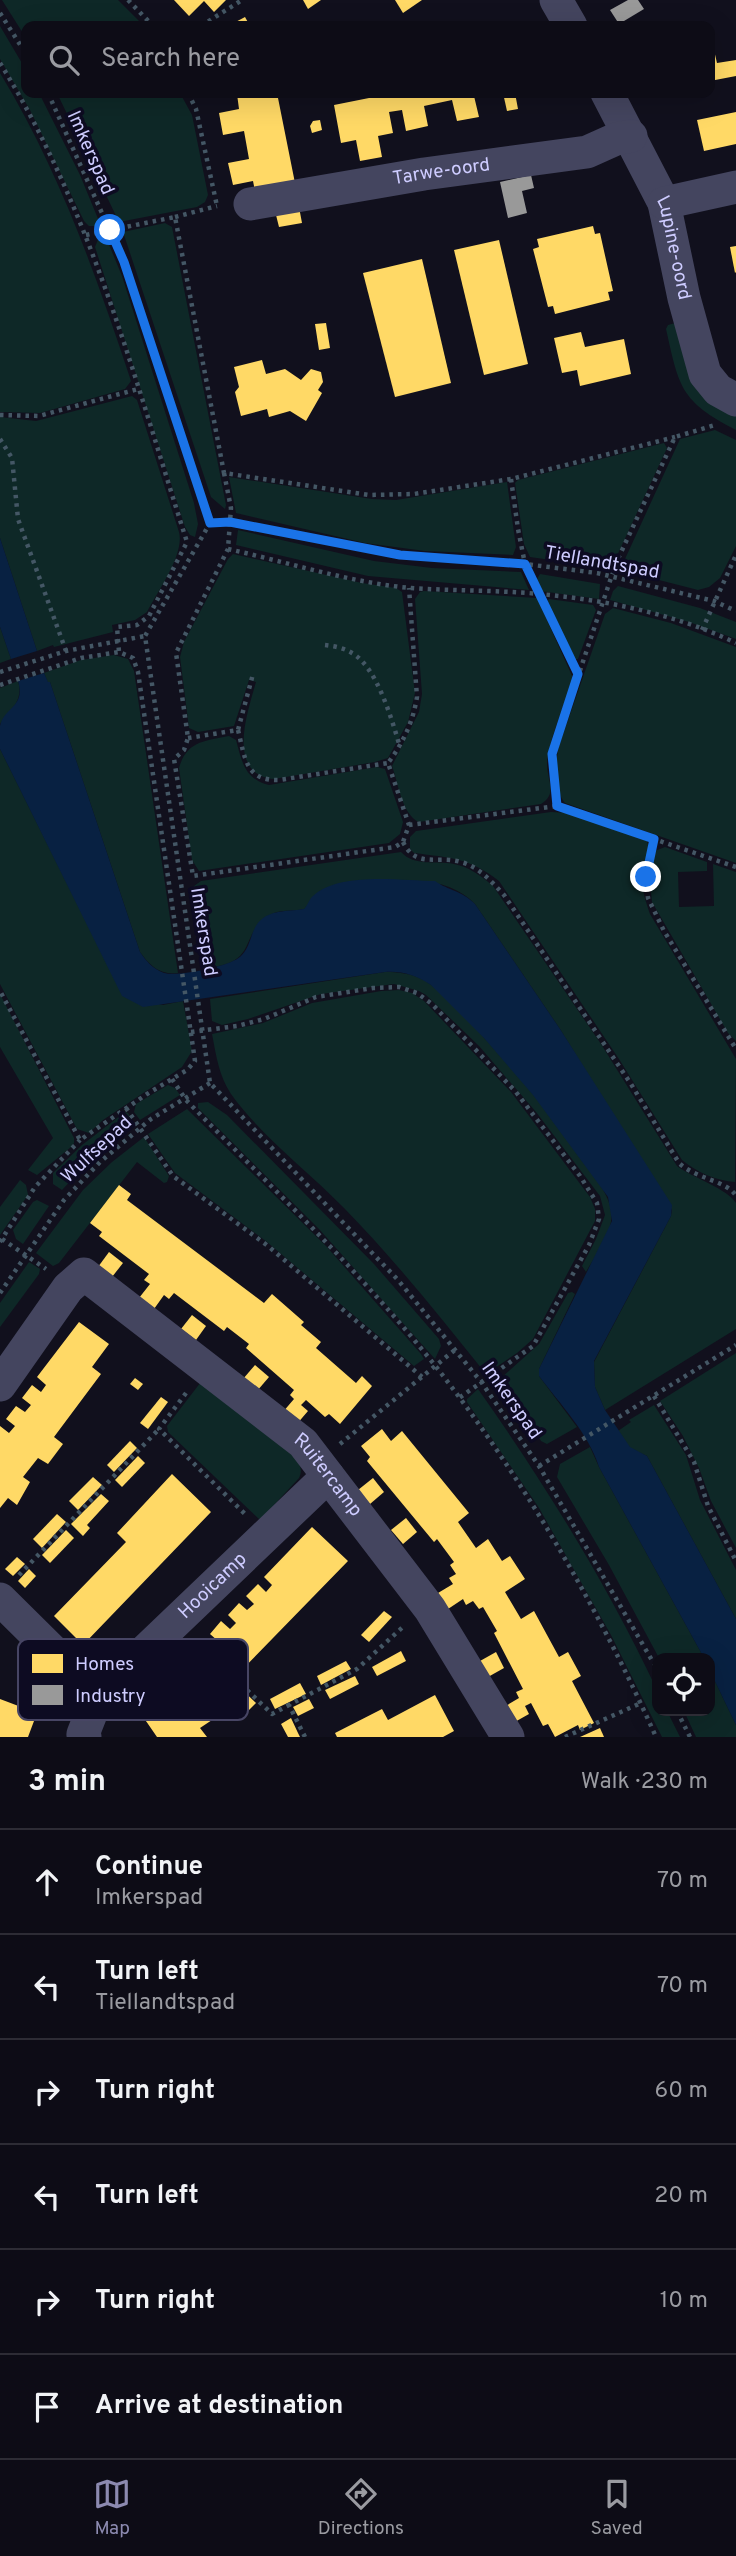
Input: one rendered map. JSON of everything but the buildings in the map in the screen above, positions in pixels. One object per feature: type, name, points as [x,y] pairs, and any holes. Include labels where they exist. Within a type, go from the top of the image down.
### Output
[{"type":"street","points":[[556,0],[568,21]]},
{"type":"street","name":"Lupine-oord","points":[[610,98],[664,203],[684,298],[705,374],[718,390],[726,413]]},
{"type":"street","name":"Tarwe-oord","points":[[250,204],[424,174],[587,152],[616,139],[631,136]]},
{"type":"street","points":[[664,203],[736,187]]},
{"type":"street","points":[[0,1385],[76,1281]]},
{"type":"street","name":"Ruitercamp","points":[[76,1281],[205,1367],[303,1443],[428,1606],[508,1737]]},
{"type":"street","name":"Hooicamp","points":[[157,1639],[265,1535],[323,1469]]},
{"type":"street","points":[[9,1587],[51,1639]]},
{"type":"street","points":[[85,1737],[83,1734],[89,1720]]},
{"type":"path","points":[[128,0],[148,21]]},
{"type":"path","points":[[209,21],[242,0]]},
{"type":"path","points":[[0,13],[21,46]]},
{"type":"path","points":[[0,63],[48,153],[86,235],[187,542],[149,616],[137,625],[117,627],[119,652]]},
{"type":"path","name":"Imkerspad","points":[[49,98],[124,262],[210,523]]},
{"type":"path","points":[[190,98],[196,109],[216,206]]},
{"type":"path","points":[[86,235],[216,206],[250,204]]},
{"type":"path","points":[[175,217],[231,508],[228,548],[176,653],[188,738],[184,750],[174,759],[193,876],[395,847],[403,842],[409,825],[388,763]]},
{"type":"path","points":[[0,415],[39,416],[138,389]]},
{"type":"path","points":[[224,473],[369,495],[392,496],[511,479],[675,437],[726,413]]},
{"type":"path","points":[[557,806],[552,754],[612,576],[675,437]]},
{"type":"path","points":[[0,439],[12,457],[18,519],[66,651]]},
{"type":"path","points":[[511,479],[525,564],[578,674]]},
{"type":"path","name":"Tiellandtspad","points":[[210,523],[230,522],[400,555],[525,564],[612,576],[714,601],[736,611]]},
{"type":"path","points":[[0,672],[57,653],[145,636],[210,523]]},
{"type":"path","points":[[228,548],[363,580],[409,588],[538,594],[602,602],[702,630],[736,643]]},
{"type":"path","points":[[702,630],[736,555]]},
{"type":"path","points":[[253,674],[238,730],[254,775],[262,779],[279,780],[388,763],[400,747],[414,714],[417,697],[409,588]]},
{"type":"path","name":"Imkerspad","points":[[145,636],[210,1083],[398,1280],[456,1349],[539,1466],[652,1660]]},
{"type":"path","points":[[325,645],[353,653],[369,670],[385,702],[400,747]]},
{"type":"path","points":[[1,685],[81,658],[119,652],[133,658],[138,672],[195,1061],[187,1070],[80,1140],[35,1187],[1,1241],[76,1281]]},
{"type":"path","points":[[188,738],[238,730]]},
{"type":"path","points":[[409,825],[557,806],[736,867]]},
{"type":"path","points":[[654,839],[646,877],[648,898],[664,931],[736,1049]]},
{"type":"path","points":[[403,842],[409,854],[417,859],[460,862],[483,873],[511,906],[631,1084],[680,1163],[689,1172],[734,1187],[736,1196]]},
{"type":"path","points":[[191,1032],[237,1026],[316,997],[399,986],[417,993],[432,1004],[516,1092],[580,1176],[597,1203],[599,1219],[589,1245],[533,1346],[459,1398]]},
{"type":"path","points":[[0,991],[80,1140]]},
{"type":"path","points":[[172,1079],[186,1100],[369,1289],[436,1366],[516,1480],[593,1608],[656,1737]]},
{"type":"path","name":"Wulfsepad","points":[[0,1293],[64,1200],[100,1162],[140,1129],[210,1083]]},
{"type":"path","points":[[126,1108],[173,1177],[268,1246],[422,1377]]},
{"type":"path","points":[[539,1466],[736,1345]]},
{"type":"path","points":[[323,1469],[456,1349]]},
{"type":"path","points":[[9,1587],[159,1429],[205,1367]]},
{"type":"path","points":[[654,1396],[694,1462],[708,1506],[736,1561]]},
{"type":"path","points":[[159,1429],[265,1535]]},
{"type":"path","points":[[248,1691],[272,1714],[357,1670],[393,1634],[428,1606]]},
{"type":"path","points":[[175,1622],[193,1639]]},
{"type":"path","points":[[565,1737],[641,1703]]},
{"type":"path","points":[[289,1705],[305,1737]]},
{"type":"path","points":[[680,1716],[690,1737]]},
{"type":"green space","points":[[2,0],[118,0],[139,21],[21,21],[21,30]]},
{"type":"green space","points":[[0,26],[21,62],[21,95],[0,59]]},
{"type":"green space","points":[[0,73],[58,185],[90,263],[131,381],[125,389],[40,413],[0,412]]},
{"type":"green space","points":[[23,98],[42,98],[80,175],[101,226],[89,226],[84,221]]},
{"type":"green space","points":[[59,98],[183,98],[192,115],[208,195],[205,202],[197,207],[119,222]]},
{"type":"green space","points":[[165,223],[172,227],[225,509],[211,497],[123,232]]},
{"type":"green space","points":[[105,235],[122,276],[194,503],[198,524],[195,537],[190,535],[185,527],[95,247],[99,237]]},
{"type":"green space","points":[[679,322],[736,415],[736,430],[703,410],[693,401],[679,379],[666,329],[668,325]]},
{"type":"green space","points":[[132,396],[137,400],[179,532],[180,541],[174,562],[147,612],[135,620],[112,625],[113,632],[37,651],[0,538],[0,417],[36,421]]},
{"type":"green space","points":[[715,430],[736,440],[736,546],[720,578],[709,587],[698,590],[620,570],[680,439]]},
{"type":"green space","points":[[664,443],[667,448],[615,560],[607,568],[530,557],[524,544],[515,483],[518,480]]},
{"type":"green space","points":[[229,477],[372,499],[396,500],[507,482],[516,547],[513,555],[425,551],[365,543],[236,513]]},
{"type":"green space","points":[[238,530],[374,561],[432,568],[521,572],[529,590],[368,576],[236,545]]},
{"type":"green space","points":[[233,554],[396,588],[402,592],[415,693],[408,722],[388,758],[274,779],[259,775],[249,766],[245,754],[245,724],[256,682],[249,680],[234,726],[198,732],[189,728],[180,657],[184,642]]},
{"type":"green space","points":[[540,574],[600,584],[599,599],[540,591],[537,579]]},
{"type":"green space","points":[[618,586],[700,608],[736,622],[736,639],[689,622],[610,600]]},
{"type":"green space","points":[[424,591],[537,598],[573,678],[548,755],[549,796],[541,804],[419,822],[408,813],[392,766],[419,712],[422,694],[415,599]]},
{"type":"green space","points":[[549,599],[593,605],[596,610],[578,659],[575,659],[546,603]]},
{"type":"green space","points":[[613,608],[671,623],[736,647],[736,863],[565,803],[558,791],[556,776],[559,746],[605,614]]},
{"type":"green space","points":[[0,627],[11,659],[0,663]]},
{"type":"green space","points":[[114,655],[128,659],[134,671],[178,973],[166,973],[156,968],[140,952],[50,682],[48,683],[44,673],[81,660]]},
{"type":"green space","points":[[18,681],[18,699],[0,724],[0,688]]},
{"type":"green space","points":[[229,736],[236,740],[242,762],[249,774],[269,785],[377,767],[385,769],[403,822],[400,834],[389,843],[199,871],[192,860],[179,768],[187,752],[198,743]]},
{"type":"green space","points":[[0,749],[123,996],[163,1005],[183,1001],[192,1051],[182,1067],[103,1120],[89,1133],[77,1129],[0,984]]},
{"type":"green space","points":[[551,812],[572,813],[647,841],[643,885],[650,914],[736,1059],[735,1182],[707,1175],[682,1160],[619,1059],[499,881],[468,863],[414,853],[410,849],[410,837],[416,831]]},
{"type":"green space","points":[[665,847],[707,862],[707,871],[678,872],[679,907],[714,906],[713,864],[736,872],[736,1041],[728,1033],[652,902],[649,874],[655,851]]},
{"type":"green space","points":[[401,852],[413,860],[465,867],[493,886],[601,1044],[677,1166],[726,1193],[736,1203],[736,1329],[605,1410],[595,1387],[594,1362],[672,1210],[560,1029],[475,904],[450,887],[420,881],[300,910],[276,912],[254,930],[242,954],[223,965],[205,968],[202,952],[199,952],[191,893],[194,886],[201,881]]},
{"type":"green space","points":[[385,972],[403,973],[419,978],[448,1000],[532,1092],[586,1162],[603,1190],[611,1209],[611,1217],[604,1242],[586,1272],[582,1266],[605,1215],[600,1196],[536,1112],[479,1046],[426,995],[394,984],[321,994],[222,1025],[212,1021],[210,999]]},
{"type":"green space","points":[[399,990],[412,993],[424,1001],[511,1092],[590,1197],[595,1209],[595,1221],[533,1339],[486,1374],[363,1228],[270,1139],[243,1109],[227,1087],[217,1057],[212,1034],[263,1023],[312,1003]]},
{"type":"green space","points":[[0,994],[74,1138],[71,1147],[37,1175],[28,1170],[53,1138],[0,1047]]},
{"type":"green space","points":[[168,1085],[175,1088],[180,1095],[140,1120],[134,1112],[136,1104]]},
{"type":"green space","points":[[208,1102],[227,1115],[374,1264],[439,1339],[441,1346],[435,1359],[319,1229],[198,1108],[198,1103]]},
{"type":"green space","points":[[187,1109],[326,1246],[424,1359],[414,1366],[267,1242],[175,1173],[148,1134]]},
{"type":"green space","points":[[125,1112],[134,1124],[90,1160],[62,1190],[53,1184],[53,1173],[82,1145]]},
{"type":"green space","points":[[144,1137],[169,1176],[167,1182],[164,1183],[137,1162],[59,1263],[53,1266],[36,1253],[83,1190],[112,1162]]},
{"type":"green space","points":[[20,1180],[26,1185],[28,1195],[0,1235],[0,1207]]},
{"type":"green space","points":[[37,1200],[49,1206],[23,1244],[16,1239],[13,1230]]},
{"type":"green space","points":[[29,1262],[40,1269],[39,1274],[0,1327],[0,1303]]},
{"type":"green space","points":[[568,1293],[575,1294],[539,1369],[539,1376],[577,1427],[547,1444],[541,1441],[501,1378],[539,1344]]},
{"type":"green space","points":[[736,1353],[736,1548],[711,1501],[683,1436],[660,1401]]},
{"type":"green space","points":[[204,1378],[295,1457],[300,1465],[299,1478],[262,1518],[259,1519],[168,1432],[167,1426]]},
{"type":"green space","points":[[478,1389],[551,1498],[596,1573],[652,1680],[652,1716],[670,1716],[680,1737],[662,1737],[611,1635],[539,1508],[467,1399]]},
{"type":"green space","points":[[654,1405],[686,1455],[700,1500],[736,1570],[736,1619],[647,1456],[630,1448],[618,1431],[631,1422],[629,1420]]},
{"type":"green space","points":[[590,1447],[701,1653],[656,1653],[557,1477],[560,1464]]},
{"type":"green space","points":[[715,1681],[736,1725],[736,1737],[696,1737],[686,1716],[715,1716]]},
{"type":"water","points":[[0,538],[37,651],[11,659],[0,627]]},
{"type":"water","points":[[44,673],[50,682],[140,952],[147,962],[164,973],[204,970],[236,960],[245,952],[255,927],[266,916],[276,912],[304,909],[313,896],[339,883],[372,879],[435,881],[475,904],[560,1029],[672,1205],[671,1216],[594,1361],[595,1387],[605,1410],[630,1447],[647,1456],[736,1619],[736,1725],[715,1681],[715,1653],[701,1653],[588,1443],[539,1376],[539,1369],[612,1221],[608,1197],[533,1095],[484,1038],[431,985],[414,976],[385,972],[143,1007],[122,996],[0,749],[0,726],[17,702],[20,690],[18,681]]},
{"type":"route","points":[[110,230],[124,262],[210,523],[230,522],[400,555],[525,564],[578,674],[552,754],[557,806],[654,839],[646,877]]}]
